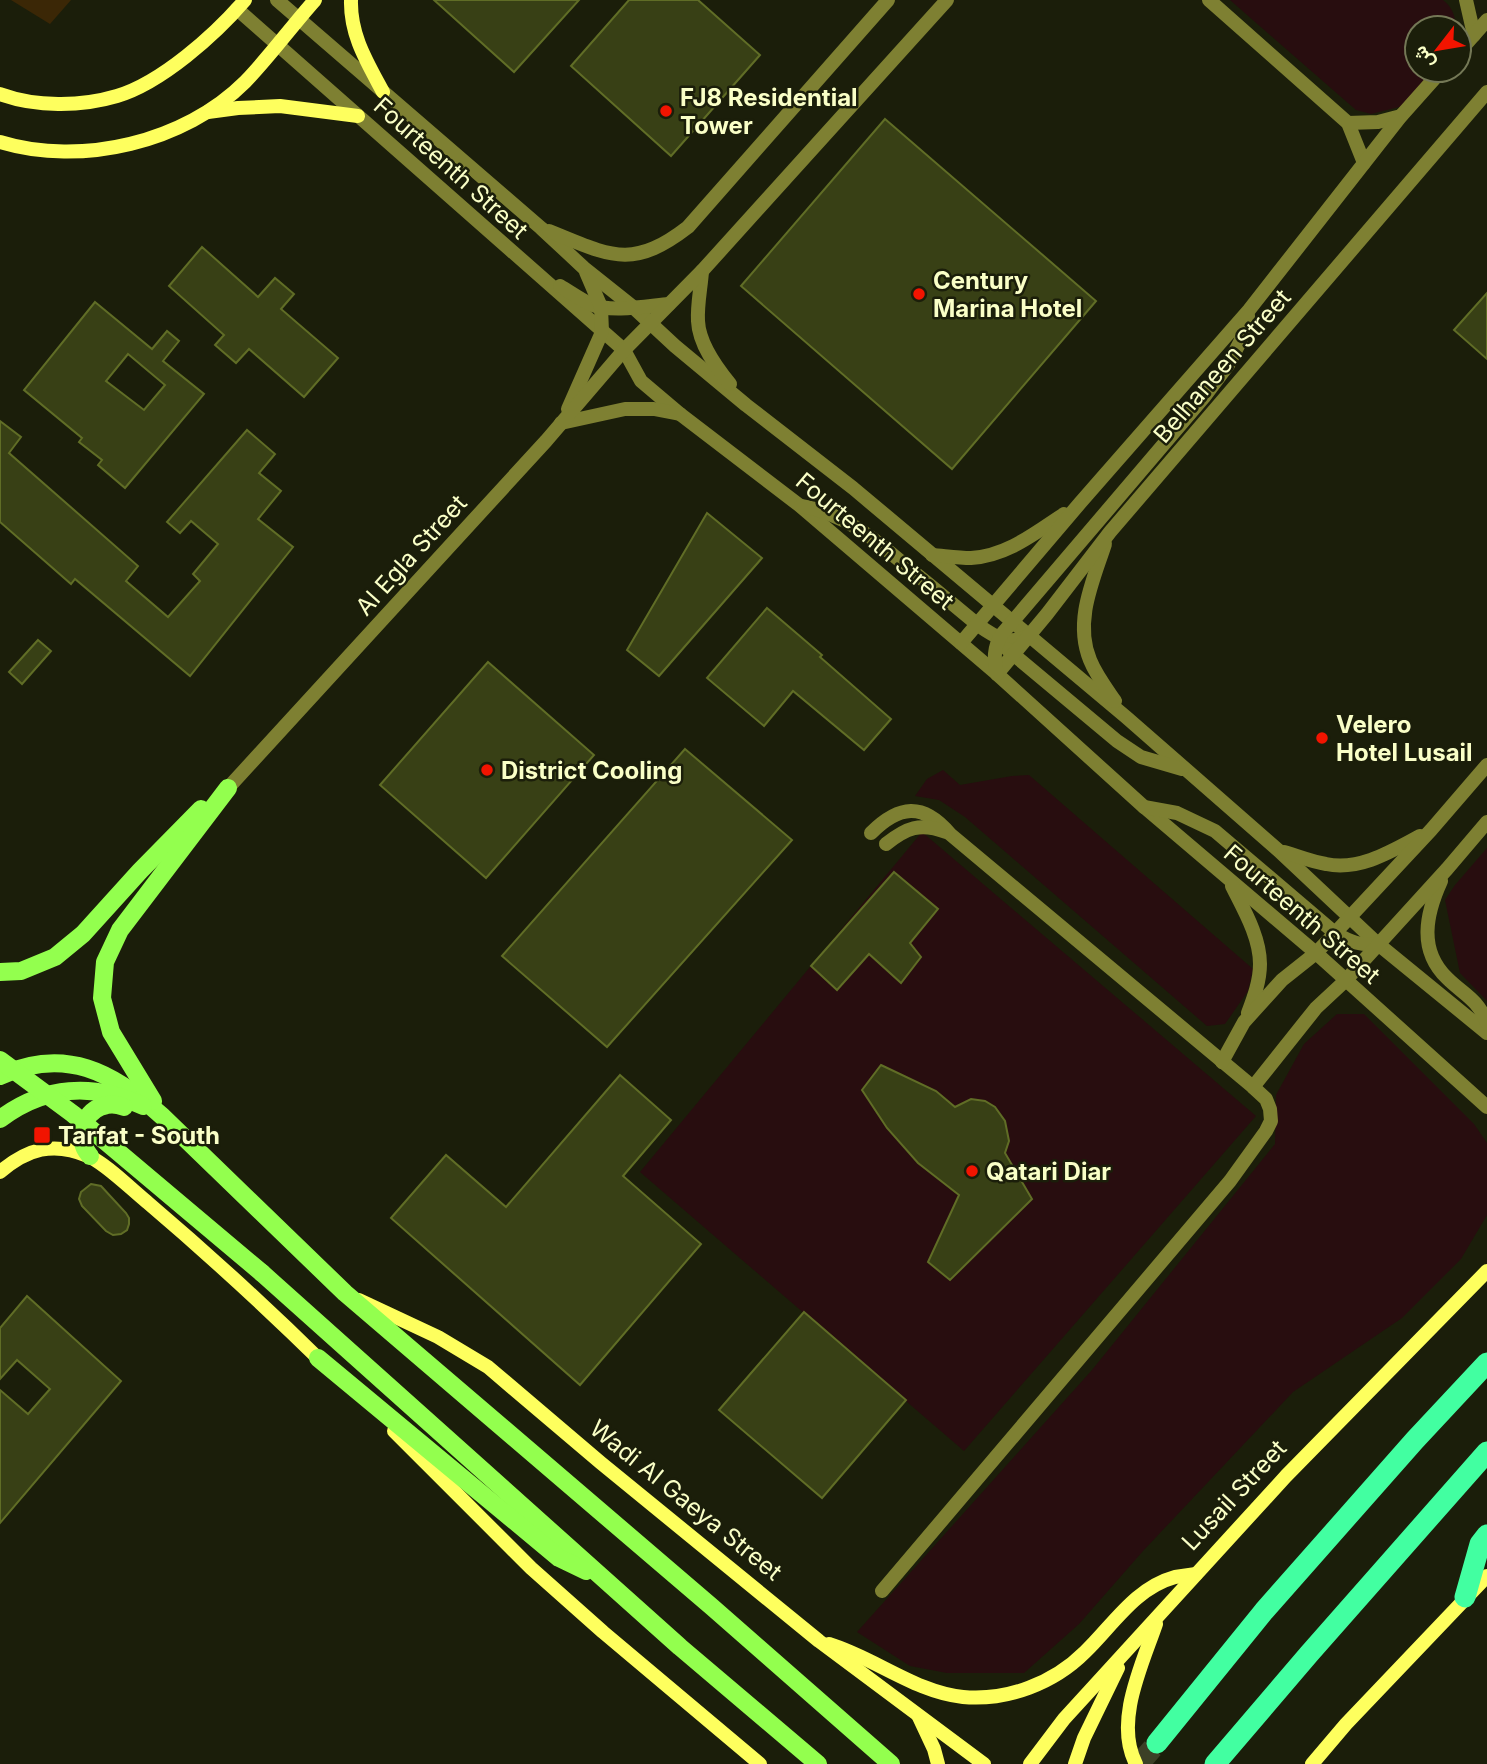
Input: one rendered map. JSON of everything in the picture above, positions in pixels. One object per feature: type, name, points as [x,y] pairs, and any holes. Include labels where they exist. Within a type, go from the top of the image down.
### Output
[{"type":"highway","points":[[1157,1742],[1264,1611],[1487,1363]]},
{"type":"highway","points":[[1215,1764],[1487,1452]]},
{"type":"highway","points":[[1465,1597],[1480,1544],[1487,1535]]},
{"type":"main road","points":[[0,972],[22,971],[55,957],[83,934],[140,871],[191,820],[228,788]]},
{"type":"main road","points":[[162,1116],[111,1032],[102,998],[105,962],[120,930],[228,788]]},
{"type":"main road","points":[[0,1060],[73,1114],[262,1273],[680,1647],[818,1764]]},
{"type":"main road","points":[[0,1076],[35,1065],[70,1064],[87,1068],[120,1082],[162,1116]]},
{"type":"main road","points":[[0,1119],[17,1106],[42,1096],[66,1091],[91,1091],[115,1096],[162,1116]]},
{"type":"main road","points":[[90,1156],[83,1146],[82,1133],[85,1121],[93,1111],[105,1105],[118,1105],[162,1116]]},
{"type":"main road","name":"Wadi Al Gaeya Street","points":[[162,1116],[345,1293],[891,1764]]},
{"type":"main road","points":[[318,1358],[559,1558],[609,1583]]},
{"type":"street","name":"Fourteenth Street","points":[[277,0],[584,268],[746,405],[853,488],[1126,717],[1278,850],[1378,944],[1487,1033]]},
{"type":"street","points":[[0,142],[34,150],[108,149],[169,132],[206,112],[244,82],[315,0]]},
{"type":"street","points":[[351,0],[351,21],[356,37],[383,92]]},
{"type":"street","points":[[541,228],[616,255],[635,255],[668,243],[688,227],[888,0]]},
{"type":"street","name":"Al Egla Street","points":[[228,788],[947,0]]},
{"type":"street","points":[[1209,0],[1348,122],[1364,163]]},
{"type":"street","points":[[1466,0],[1474,35]]},
{"type":"street","name":"Fourteenth Street","points":[[241,5],[277,44],[624,351],[641,381],[799,505],[961,643],[1230,882],[1316,953],[1487,1107]]},
{"type":"street","points":[[0,94],[35,103],[62,104],[119,96],[167,70],[193,50],[241,5]]},
{"type":"street","points":[[1474,35],[1487,20]]},
{"type":"street","name":"Belhaneen Street","points":[[961,643],[1249,310],[1401,116],[1430,84]]},
{"type":"street","name":"Belhaneen Street","points":[[997,674],[1110,532],[1487,92]]},
{"type":"street","points":[[206,112],[280,106],[358,116]]},
{"type":"street","points":[[1348,122],[1378,122],[1401,116]]},
{"type":"street","points":[[527,266],[581,299],[601,307],[669,304]]},
{"type":"street","points":[[561,423],[602,331],[601,307],[584,268]]},
{"type":"street","points":[[702,271],[698,321],[700,334],[719,370],[746,405]]},
{"type":"street","points":[[997,674],[994,656],[998,640],[1228,365],[1240,342],[1249,310]]},
{"type":"street","points":[[561,423],[625,409],[680,414]]},
{"type":"street","points":[[932,555],[968,558],[1006,551],[1080,503]]},
{"type":"street","points":[[799,505],[832,514],[861,529],[1117,741],[1141,757],[1187,770]]},
{"type":"street","points":[[1110,532],[1087,598],[1083,634],[1095,672],[1126,717]]},
{"type":"street","points":[[961,643],[981,637],[1018,641],[1028,636]]},
{"type":"street","points":[[1244,1022],[1282,980],[1316,953],[1335,933],[1487,765]]},
{"type":"street","points":[[1143,806],[1177,813],[1215,831],[1335,933],[1358,944],[1378,944]]},
{"type":"street","points":[[871,833],[892,815],[911,810],[940,822],[950,834],[1253,1087],[1266,1099],[1271,1121],[1230,1181],[882,1591]]},
{"type":"street","points":[[1253,1087],[1316,1009],[1345,981],[1487,822]]},
{"type":"street","points":[[886,844],[901,832],[917,827],[934,828],[950,834]]},
{"type":"street","points":[[1278,850],[1328,865],[1351,865],[1388,853],[1431,830]]},
{"type":"street","points":[[1447,869],[1432,901],[1426,935],[1439,970],[1470,996],[1487,1023]]},
{"type":"street","points":[[1222,1062],[1244,1022],[1257,989],[1260,964],[1250,923],[1230,882]]},
{"type":"street","points":[[0,1172],[21,1157],[41,1149],[71,1150],[90,1156],[205,1254],[318,1358],[400,1436],[530,1568],[760,1764]]},
{"type":"street","name":"Lusail Street","points":[[1030,1764],[1064,1719],[1286,1476],[1487,1271]]},
{"type":"street","name":"Wadi Al Gaeya Street","points":[[345,1293],[438,1336],[488,1367],[819,1641],[984,1764]]},
{"type":"street","points":[[819,1641],[863,1657],[920,1686],[964,1697],[998,1696],[1045,1681],[1084,1653],[1140,1595],[1174,1577],[1196,1574]]},
{"type":"street","points":[[1312,1764],[1346,1724],[1487,1576]]},
{"type":"street","points":[[1136,1764],[1129,1740],[1127,1717],[1158,1617]]},
{"type":"street","points":[[1075,1764],[1084,1738],[1125,1654]]},
{"type":"street","points":[[918,1715],[938,1764]]},
{"type":"street","points":[[1324,1764],[1346,1724]]},
{"type":"street","points":[[944,1734],[963,1764]]},
{"type":"shaded area","points":[[11,0],[71,0],[50,24]]},
{"type":"shaded area","points":[[1230,0],[1443,0],[1454,14],[1403,14],[1403,84],[1426,84],[1407,105],[1371,114],[1356,110]]},
{"type":"shaded area","points":[[943,770],[960,785],[1029,775],[1253,969],[1248,991],[1225,1024],[1207,1026],[965,817],[939,800],[915,796],[927,779]]},
{"type":"shaded area","points":[[922,832],[1256,1116],[964,1451],[640,1172]]},
{"type":"shaded area","points":[[1487,848],[1487,1001],[1460,973],[1445,900]]},
{"type":"shaded area","points":[[1337,1014],[1364,1014],[1474,1124],[1487,1143],[1487,1215],[1461,1259],[1402,1318],[1293,1392],[1143,1551],[1079,1624],[1024,1673],[947,1673],[910,1666],[857,1632],[1092,1370],[1275,1144],[1276,1095],[1304,1044]]},
{"type":"building","points":[[434,0],[579,0],[514,72]]},
{"type":"building","name":"FJ8 Residential Tower","points":[[629,0],[698,0],[760,55],[671,156],[571,66]]},
{"type":"building","name":"Century Marina Hotel","points":[[885,119],[1096,301],[952,469],[741,286]]},
{"type":"building","points":[[202,247],[258,297],[275,278],[294,294],[281,309],[338,358],[304,397],[249,349],[236,363],[215,345],[224,335],[169,286]]},
{"type":"building","points":[[1487,293],[1487,359],[1454,330]]},
{"type":"building","points":[[95,302],[152,349],[167,331],[179,341],[163,361],[204,394],[125,488],[98,465],[102,460],[79,442],[82,438],[24,390]],"holes":[[[128,354],[165,385],[144,410],[106,381]]]},
{"type":"building","points":[[0,421],[21,437],[9,453],[138,566],[126,581],[168,617],[200,581],[193,574],[218,544],[191,521],[180,533],[167,522],[247,430],[275,454],[259,473],[281,491],[258,519],[293,547],[190,676],[75,579],[71,584],[0,522]]},
{"type":"building","points":[[707,513],[762,558],[659,676],[627,650]]},
{"type":"building","points":[[767,608],[891,719],[864,750],[793,691],[764,726],[707,678]]},
{"type":"building","points":[[38,640],[51,651],[22,684],[9,672]]},
{"type":"building","name":"District Cooling","points":[[488,662],[594,755],[486,878],[380,785]]},
{"type":"building","points":[[685,749],[792,840],[607,1047],[502,956]]},
{"type":"building","points":[[894,872],[938,909],[910,943],[921,957],[901,983],[869,954],[837,990],[811,966]]},
{"type":"building","name":"Qatari Diar","points":[[881,1065],[936,1091],[955,1107],[971,1099],[985,1101],[995,1107],[1005,1121],[1009,1141],[1005,1153],[1032,1199],[950,1280],[928,1262],[959,1195],[918,1163],[887,1128],[862,1090]]},
{"type":"building","points":[[620,1075],[671,1120],[623,1176],[701,1244],[580,1385],[391,1218],[446,1155],[506,1207]]},
{"type":"building","points":[[91,1184],[101,1186],[126,1213],[129,1218],[127,1230],[113,1235],[82,1206],[79,1199],[81,1192]]},
{"type":"building","points":[[27,1296],[121,1381],[0,1523],[0,1390],[28,1414],[50,1389],[17,1360],[0,1379],[0,1328]]},
{"type":"building","points":[[804,1312],[906,1400],[822,1498],[719,1410]]},
{"type":"tunnel","points":[[1139,1764],[1157,1743]]},
{"type":"place","name":"FJ8 Residential Tower","points":[[666,111]]},
{"type":"place","name":"Century Marina Hotel","points":[[919,294]]},
{"type":"place","name":"Velero Hotel Lusail","points":[[1322,738]]},
{"type":"place","name":"District Cooling","points":[[487,770]]},
{"type":"place","name":"Tarfat - South","points":[[42,1135]]},
{"type":"place","name":"Qatari Diar","points":[[972,1171]]}]
